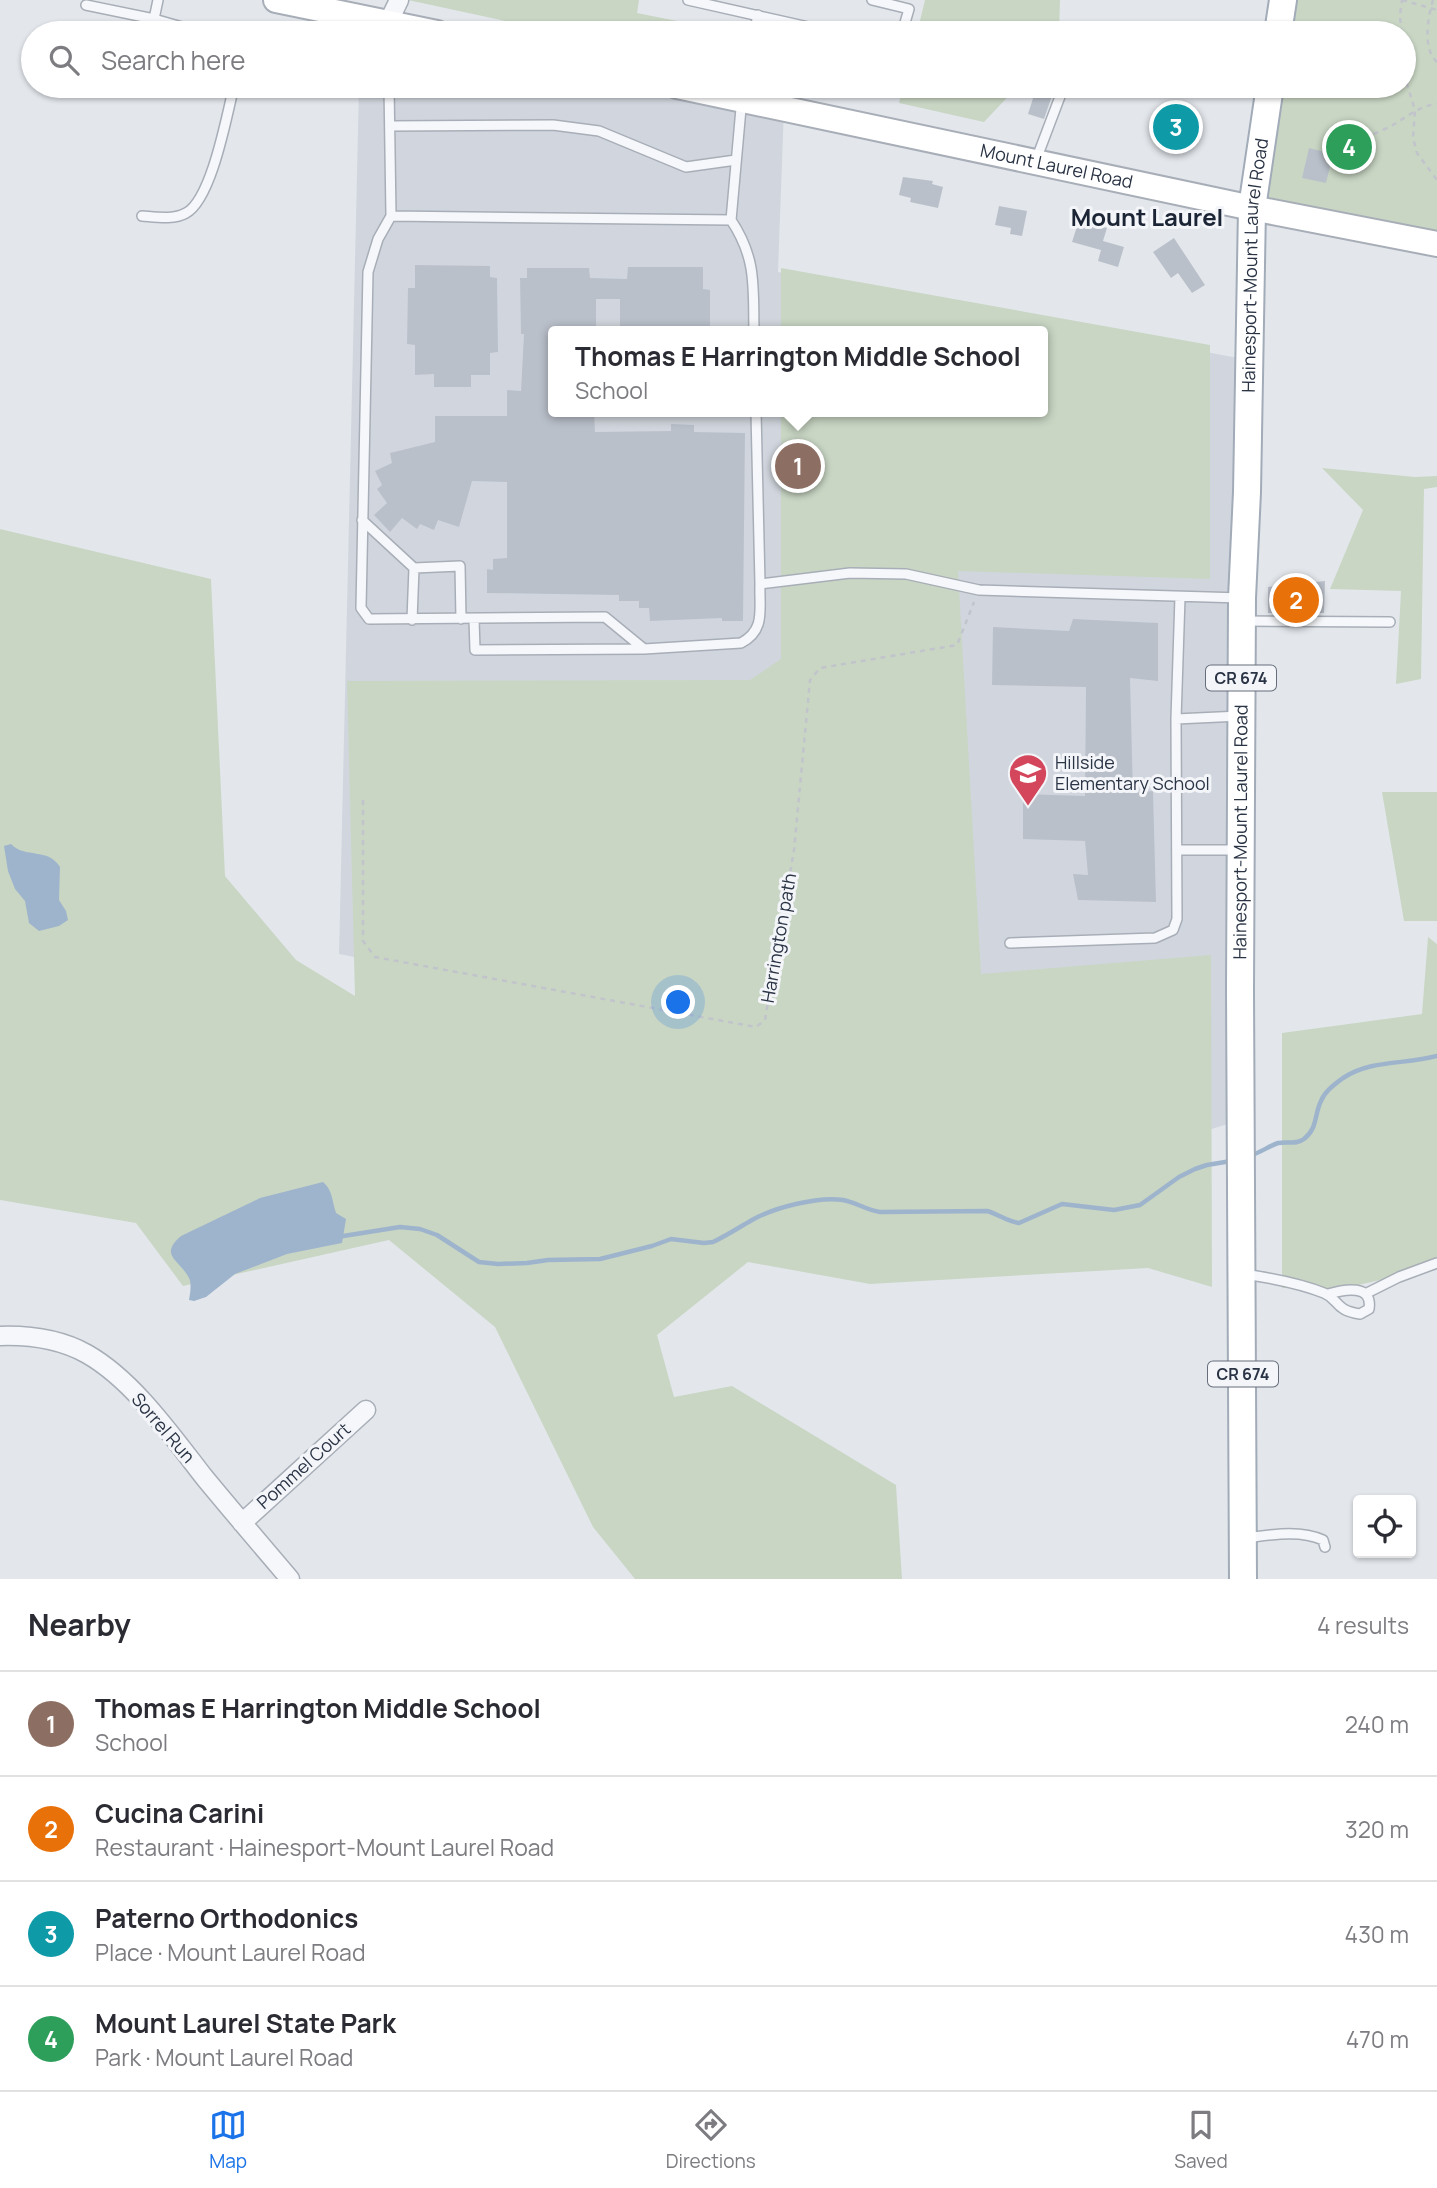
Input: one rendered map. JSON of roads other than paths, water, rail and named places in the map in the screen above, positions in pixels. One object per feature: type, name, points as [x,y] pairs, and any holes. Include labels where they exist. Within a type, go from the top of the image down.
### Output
[{"type":"main road","points":[[276,0],[360,21]]},
{"type":"main road","points":[[1280,21],[1283,0]]},
{"type":"main road","name":"Mount Laurel Road","points":[[767,98],[1035,162],[1437,244]]},
{"type":"main road","name":"Hainesport-Mount Laurel Road","points":[[1243,1579],[1240,716],[1252,208],[1268,98]]},
{"type":"street","points":[[391,21],[399,0]]},
{"type":"street","name":"Sorrel Run","points":[[0,1336],[33,1336],[53,1340],[89,1355],[106,1367],[148,1409],[289,1579]]},
{"type":"street","name":"Pommel Court","points":[[242,1522],[366,1410]]},
{"type":"lane","points":[[154,19],[158,0]]},
{"type":"lane","points":[[688,0],[784,21]]},
{"type":"lane","points":[[872,0],[908,9],[905,21]]},
{"type":"lane","points":[[86,5],[161,21]]},
{"type":"lane","points":[[757,21],[758,15]]},
{"type":"lane","points":[[142,216],[173,217],[186,213],[197,204],[217,156],[231,98]]},
{"type":"lane","points":[[389,98],[391,216],[378,239],[368,272],[361,608],[369,620],[376,621],[605,617],[645,649]]},
{"type":"lane","points":[[741,98],[731,220],[745,240],[753,269],[754,326]]},
{"type":"lane","points":[[1035,162],[1059,98]]},
{"type":"lane","points":[[390,126],[553,125],[599,131],[687,167],[736,160]]},
{"type":"lane","points":[[391,216],[731,220]]},
{"type":"lane","points":[[474,619],[475,650],[645,649],[741,643],[752,637],[759,627],[760,584],[756,417]]},
{"type":"lane","points":[[362,520],[414,568],[460,566],[461,620]]},
{"type":"lane","points":[[412,620],[414,568]]},
{"type":"lane","points":[[760,584],[850,573],[906,574],[979,590],[1180,597],[1242,609],[1390,622]]},
{"type":"lane","points":[[1010,943],[1155,938],[1173,930],[1177,919],[1176,719],[1180,597]]},
{"type":"lane","points":[[1176,719],[1240,716]]},
{"type":"lane","points":[[1177,850],[1240,850]]},
{"type":"lane","points":[[1243,1274],[1273,1278],[1328,1294],[1344,1289],[1367,1293],[1399,1277],[1437,1264]]},
{"type":"lane","points":[[1328,1294],[1338,1307],[1360,1314],[1369,1309],[1370,1300],[1367,1293]]},
{"type":"lane","points":[[1243,1538],[1312,1535],[1323,1540],[1325,1547]]},
{"type":"water","points":[[11,844],[23,851],[49,857],[60,867],[59,900],[68,920],[59,926],[39,931],[29,923],[25,901],[15,889],[8,871],[4,846]]},
{"type":"water","points":[[323,1182],[330,1192],[336,1213],[346,1219],[342,1243],[287,1254],[235,1274],[206,1297],[189,1300],[189,1278],[171,1253],[171,1248],[181,1236],[260,1198]]},
{"type":"waterway","points":[[1249,1156],[1278,1143],[1304,1139],[1312,1130],[1325,1094],[1354,1072],[1377,1065],[1437,1056]]},
{"type":"waterway","points":[[337,1237],[400,1227],[420,1229],[437,1235],[479,1262],[498,1264],[600,1259],[671,1239],[713,1242],[772,1211],[821,1200],[843,1200],[880,1212],[987,1211],[1019,1223],[1062,1204],[1114,1210],[1140,1205],[1195,1169],[1231,1161]]},
{"type":"place","name":"Paterno Orthodonics","points":[[1176,127]]},
{"type":"place","name":"Mount Laurel State Park","points":[[1349,147]]},
{"type":"place","name":"Thomas E Harrington Middle School","points":[[798,466]]},
{"type":"place","name":"Cucina Carini","points":[[1296,600]]},
{"type":"place","name":"Hillside Elementary School","points":[[1028,807]]},
{"type":"district","name":"Mount Laurel","points":[[1147,218]]}]
